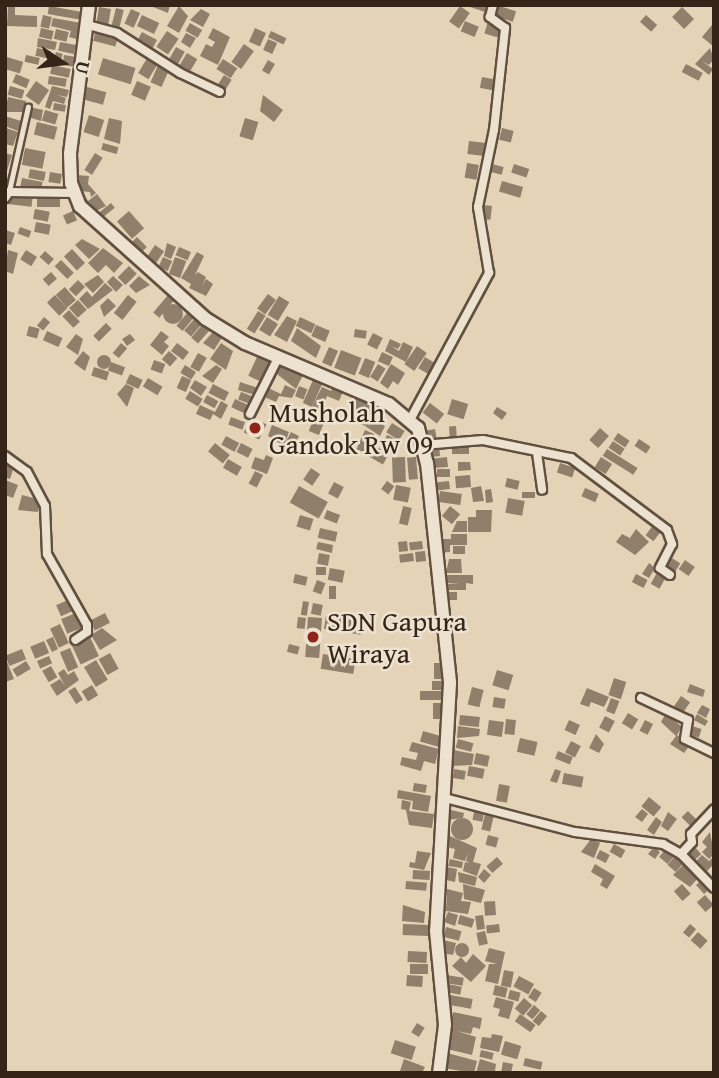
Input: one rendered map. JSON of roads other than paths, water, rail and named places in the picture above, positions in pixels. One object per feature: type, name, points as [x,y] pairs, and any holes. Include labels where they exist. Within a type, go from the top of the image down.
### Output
[{"type":"main road","points":[[89,5],[70,154],[73,193],[105,233],[206,319],[279,356],[389,404],[411,418],[423,445],[448,648],[444,798],[436,931],[445,1025],[439,1073]]},
{"type":"street","points":[[411,418],[489,273],[478,207],[494,130],[505,28],[491,17],[493,5]]},
{"type":"street","points":[[88,25],[117,33],[180,73],[220,92]]},
{"type":"street","points":[[7,195],[73,193]]},
{"type":"street","points":[[250,414],[279,356]]},
{"type":"street","points":[[423,445],[483,440],[571,458],[667,530],[672,544],[660,568],[670,575]]},
{"type":"street","points":[[537,453],[542,490]]},
{"type":"street","points":[[5,456],[27,472],[45,506],[47,554],[87,625],[87,632],[75,640]]},
{"type":"street","points":[[641,698],[688,719],[685,739],[714,753]]},
{"type":"street","points":[[444,798],[575,832],[663,844],[681,855],[714,888]]},
{"type":"street","points":[[681,855],[692,842],[691,834],[714,809]]},
{"type":"lane","points":[[7,195],[28,107]]},
{"type":"place","name":"Musholah Gandok Rw 09","points":[[255,428]]},
{"type":"place","name":"SDN Gapura Wiraya","points":[[313,637]]}]
